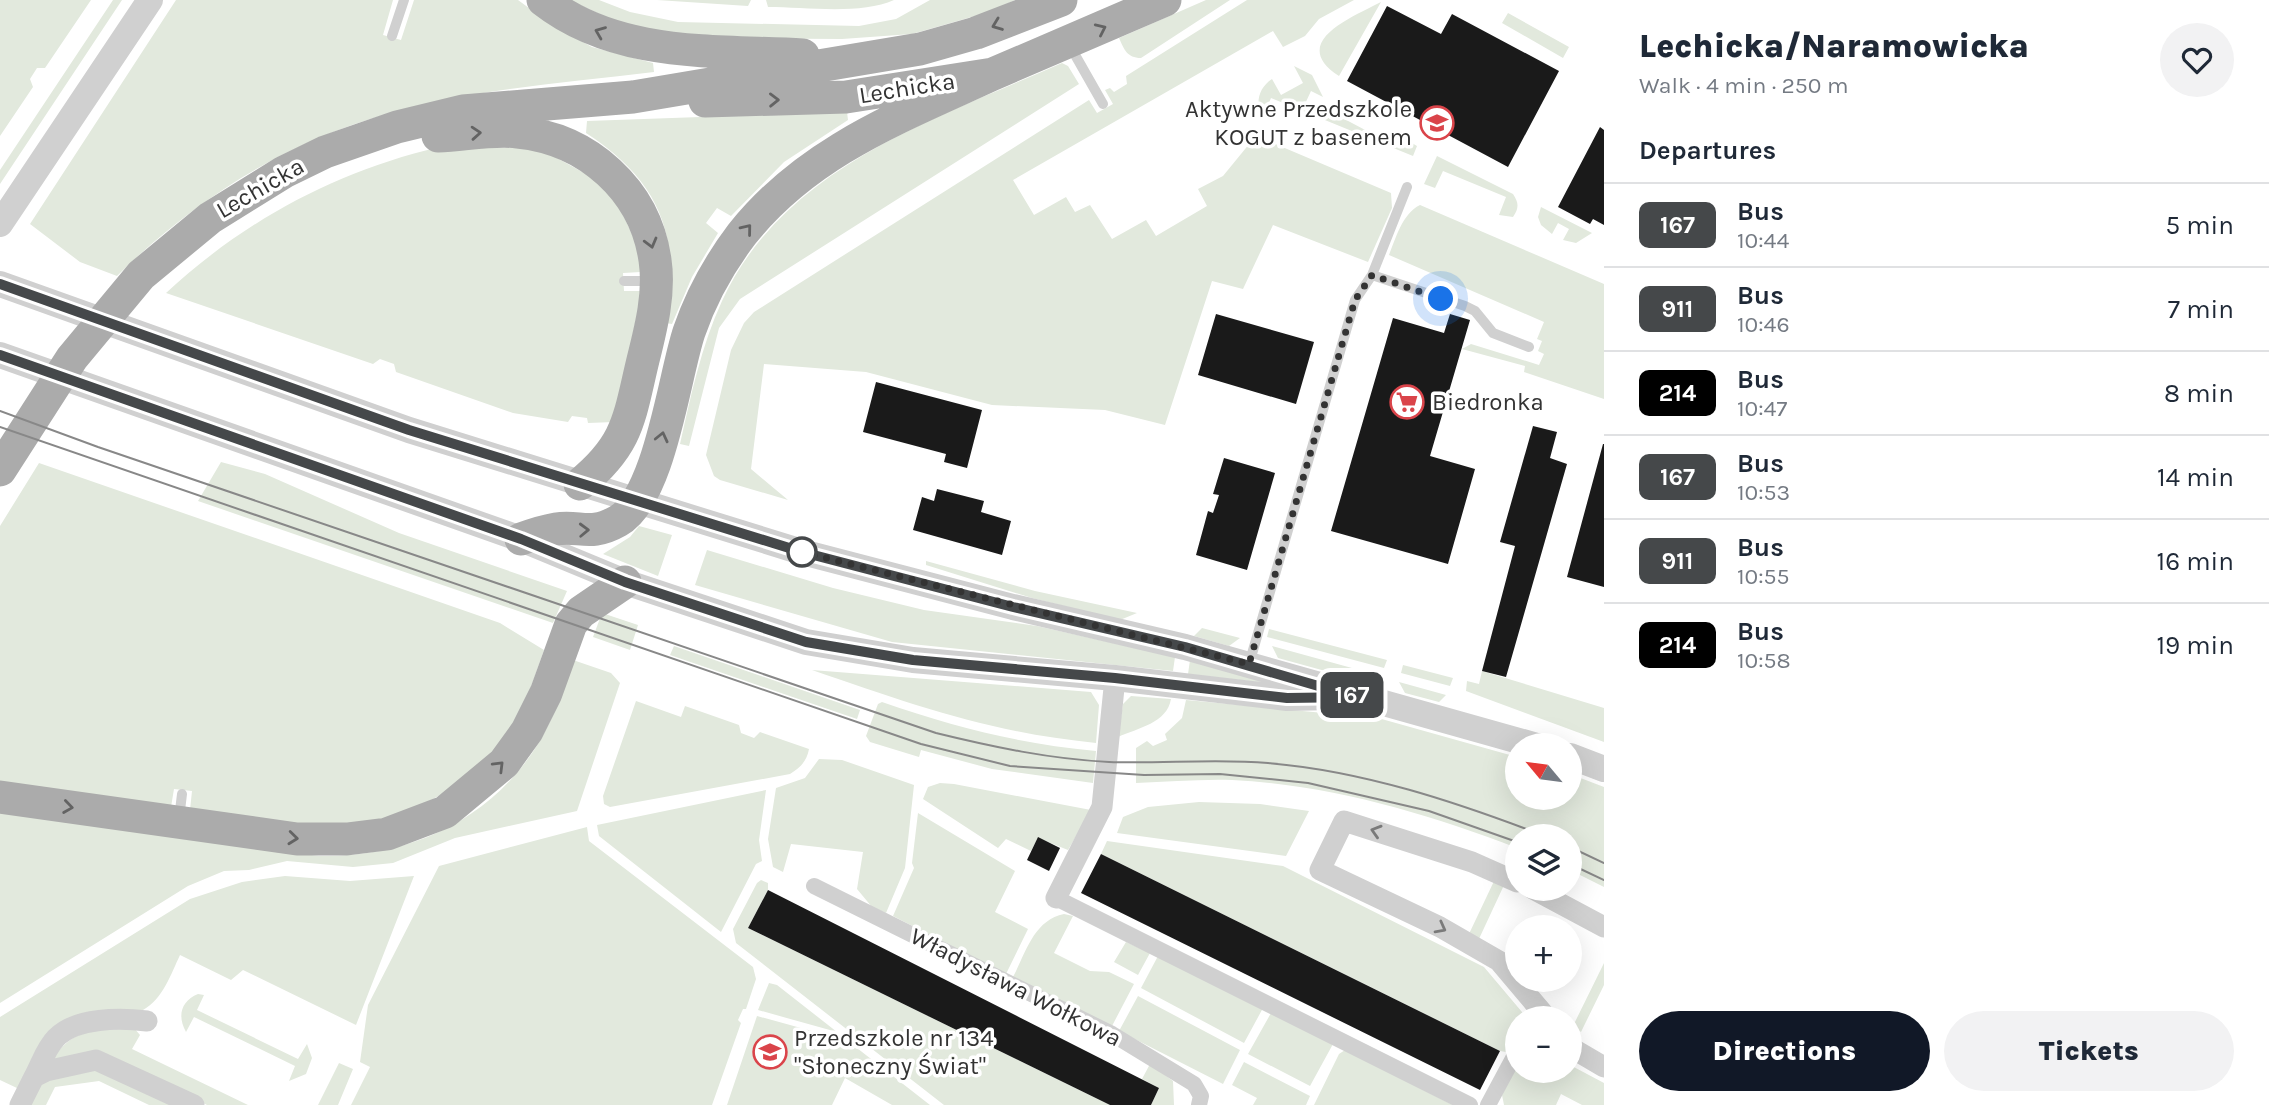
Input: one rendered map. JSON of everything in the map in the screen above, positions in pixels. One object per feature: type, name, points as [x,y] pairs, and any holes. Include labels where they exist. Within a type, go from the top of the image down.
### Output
[{"type":"main road","points":[[543,0],[583,25],[623,41],[663,47],[861,58]]},
{"type":"main road","name":"Lechicka","points":[[633,97],[710,102],[846,97],[993,74],[1165,0]]},
{"type":"main road","name":"Lechicka","points":[[0,470],[72,358],[141,275],[209,218],[246,193],[284,172],[359,138],[463,111],[633,97],[920,49],[976,33],[1040,4]]},
{"type":"main road","points":[[521,539],[559,528],[581,532],[599,529],[620,520],[638,501],[660,447],[679,364],[699,308],[719,268],[761,211],[811,166],[866,133],[993,74]]},
{"type":"main road","points":[[359,138],[516,131],[545,136],[573,147],[598,162],[622,184],[641,211],[655,261],[640,281],[648,343],[624,435],[605,464],[580,484]]},
{"type":"main road","points":[[0,797],[180,808],[297,839],[347,839],[387,834],[445,812],[504,763],[527,732],[546,693],[571,624],[581,612],[625,582]]},
{"type":"street","points":[[0,224],[150,0]]},
{"type":"street","points":[[0,284],[269,382],[580,484],[815,555],[1249,664],[1356,697],[1505,737]]},
{"type":"street","points":[[0,355],[236,436],[521,539],[625,582],[806,642],[913,660],[1115,678],[1287,698],[1356,697]]},
{"type":"street","points":[[1115,678],[1102,807],[1056,898],[1470,1105]]},
{"type":"street","points":[[1582,761],[1604,769]]},
{"type":"street","points":[[1505,877],[1472,862],[1343,821],[1320,870],[1440,928],[1499,961],[1537,1006]]},
{"type":"street","name":"Władysława Wołkowa","points":[[814,886],[1112,1034],[1194,1084],[1201,1096],[1199,1105]]},
{"type":"street","points":[[1555,901],[1604,927]]},
{"type":"street","points":[[20,1105],[53,1041],[64,1031],[84,1024],[130,1019],[147,1021]]},
{"type":"street","points":[[1582,1054],[1604,1067]]},
{"type":"street","points":[[34,1077],[46,1071],[96,1060],[194,1105]]},
{"type":"street","points":[[1488,1105],[1505,1073]]},
{"type":"lane","points":[[392,36],[404,0]]},
{"type":"lane","points":[[1069,43],[1103,104]]},
{"type":"lane","points":[[1249,664],[1355,300],[1372,275],[1407,187]]},
{"type":"lane","points":[[1372,275],[1465,306],[1482,318],[1493,333],[1529,347]]},
{"type":"shaded area","points":[[0,0],[91,0],[45,68],[37,68],[30,79],[33,87],[0,136]]},
{"type":"shaded area","points":[[113,0],[122,0],[0,184],[0,170]]},
{"type":"shaded area","points":[[176,0],[393,0],[383,35],[401,40],[414,0],[518,0],[552,25],[592,47],[653,63],[654,72],[452,98],[349,126],[276,158],[208,199],[117,276],[80,262],[30,224]]},
{"type":"shaded area","points":[[569,0],[599,0],[630,12],[678,22],[859,26],[896,19],[930,0],[1015,0],[989,12],[912,34],[842,39],[710,38],[626,26]]},
{"type":"shaded area","points":[[657,0],[751,0],[748,6]]},
{"type":"shaded area","points":[[766,0],[894,0],[881,5],[832,9],[768,7]]},
{"type":"shaded area","points":[[1206,0],[1230,0],[1141,58],[1129,55],[1124,49],[1119,38]]},
{"type":"shaded area","points":[[1247,0],[1354,0],[1319,19],[1305,36],[1283,47],[1273,31],[1013,180],[1034,215],[1066,197],[1075,212],[1090,205],[1112,239],[1146,220],[1156,236],[1207,206],[1198,189],[1223,176],[1250,143],[1266,140],[1391,193],[1392,208],[1368,262],[1273,225],[1243,289],[1212,281],[1165,425],[1105,410],[992,405],[866,372],[764,364],[751,469],[788,500],[714,476],[706,455],[731,350],[744,323],[754,312],[1089,100],[1097,113],[1113,104],[1105,90],[1110,88],[1114,92],[1127,84],[1126,76]]},
{"type":"shaded area","points":[[1381,2],[1339,76],[1325,64],[1320,52],[1322,42],[1342,23]]},
{"type":"shaded area","points":[[1508,13],[1569,47],[1563,58],[1502,23]]},
{"type":"shaded area","points":[[1062,63],[1068,66],[1079,84],[740,299],[719,328],[689,446],[680,444],[702,354],[722,301],[749,254],[784,215],[824,181],[868,152],[915,127]]},
{"type":"shaded area","points":[[1294,66],[1312,75],[1323,97],[1311,91],[1304,106],[1312,110],[1316,104],[1386,141],[1400,136],[1417,146],[1413,156],[1271,98],[1264,115],[1260,113],[1260,94],[1272,79],[1281,95],[1303,83]]},
{"type":"shaded area","points":[[847,112],[848,120],[784,162],[731,216],[717,208],[706,223],[718,233],[692,277],[672,324],[666,323],[670,264],[667,238],[660,214],[632,171],[586,133],[587,121]]},
{"type":"shaded area","points":[[439,147],[539,148],[595,179],[620,208],[636,243],[641,272],[623,273],[624,291],[642,291],[614,422],[588,423],[587,418],[572,416],[568,422],[513,413],[396,372],[394,364],[380,359],[373,364],[166,293],[227,243],[293,202],[364,170]]},
{"type":"shaded area","points":[[1437,156],[1513,194],[1518,206],[1513,217],[1499,215],[1506,197],[1443,171],[1435,188],[1424,184]]},
{"type":"shaded area","points":[[1420,205],[1604,284],[1604,399],[1524,372],[1525,366],[1462,349],[1471,344],[1539,365],[1544,354],[1538,351],[1542,341],[1537,339],[1544,322],[1389,255],[1404,220]]},
{"type":"shaded area","points":[[1541,207],[1592,233],[1576,243],[1563,240],[1569,229],[1558,223],[1552,234],[1541,225],[1538,217]]},
{"type":"shaded area","points":[[221,462],[265,474],[399,533],[567,591],[553,623],[198,501]]},
{"type":"shaded area","points":[[39,463],[500,623],[544,650],[518,716],[498,746],[460,782],[415,808],[366,823],[302,824],[190,810],[192,791],[174,789],[171,807],[0,784],[0,526]]},
{"type":"shaded area","points":[[639,526],[672,535],[658,576],[603,554],[630,537]]},
{"type":"shaded area","points":[[707,550],[833,588],[924,610],[1037,626],[1175,657],[1173,671],[892,642],[695,585]]},
{"type":"shaded area","points":[[926,561],[1035,591],[1137,613],[1120,620],[1032,598],[926,565]]},
{"type":"shaded area","points":[[602,613],[638,625],[630,650],[593,637]]},
{"type":"shaded area","points":[[1202,628],[1240,638],[1229,646],[1194,636]]},
{"type":"shaded area","points":[[1269,629],[1387,660],[1384,668],[1267,637]]},
{"type":"shaded area","points":[[674,646],[860,710],[857,719],[670,655]]},
{"type":"shaded area","points":[[1272,646],[1381,676],[1369,683],[1278,658]]},
{"type":"shaded area","points":[[573,660],[611,673],[620,683],[577,811],[455,838],[393,863],[353,867],[287,861],[249,870],[224,871],[188,886],[0,1003],[0,813],[319,856],[352,855],[415,842],[444,830],[471,814],[496,794],[518,771],[544,734]]},
{"type":"shaded area","points":[[1190,660],[1283,685],[1188,674]]},
{"type":"shaded area","points":[[1403,665],[1453,678],[1450,686],[1401,673]]},
{"type":"shaded area","points":[[812,670],[1091,692],[1099,705],[1096,743],[1021,732],[952,716]]},
{"type":"shaded area","points":[[1482,671],[1604,708],[1604,742],[1466,691],[1467,681],[1479,684]]},
{"type":"shaded area","points":[[1399,682],[1446,695],[1439,702],[1405,693]]},
{"type":"shaded area","points":[[1131,696],[1171,699],[1164,714],[1158,719],[1118,737],[1123,704]]},
{"type":"shaded area","points":[[1186,700],[1378,718],[1505,754],[1505,810],[1582,810],[1582,779],[1604,787],[1604,887],[1582,876],[1582,824],[1505,824],[1505,844],[1413,812],[1305,788],[1232,780],[1136,783],[1136,748],[1147,741],[1153,746],[1167,740],[1165,734],[1182,718]]},
{"type":"shaded area","points":[[636,701],[681,717],[685,706],[739,725],[741,733],[754,738],[760,732],[809,749],[807,757],[803,764],[790,774],[610,807],[604,804],[603,796]]},
{"type":"shaded area","points":[[882,702],[988,733],[1040,744],[1096,751],[1093,783],[992,769],[921,750],[919,757],[870,742],[866,736],[878,704]]},
{"type":"shaded area","points":[[819,759],[842,760],[914,785],[905,868],[886,913],[872,907],[857,889],[863,852],[791,844],[783,872],[773,867],[768,839],[776,788],[805,778]]},
{"type":"shaded area","points":[[940,783],[1091,810],[1068,850],[1038,838],[1031,851],[1006,839],[998,848],[923,799],[928,787]]},
{"type":"shaded area","points":[[766,790],[759,840],[762,861],[756,864],[721,932],[599,836],[597,825]]},
{"type":"shaded area","points":[[1199,802],[1260,804],[1309,811],[1286,856],[1117,833],[1123,817],[1148,807]]},
{"type":"shaded area","points":[[918,813],[1015,871],[995,912],[1028,929],[1006,974],[893,916],[914,868],[912,863]]},
{"type":"shaded area","points":[[587,827],[589,841],[753,967],[756,979],[746,1009],[743,1009],[738,1020],[741,1023],[712,1105],[351,1105],[370,1067],[360,1062],[368,1005],[439,866]]},
{"type":"shaded area","points":[[1107,841],[1283,866],[1484,967],[1517,1006],[1505,1006],[1505,1052],[1500,1051],[1101,854]]},
{"type":"shaded area","points":[[285,876],[350,881],[414,876],[356,1025],[243,970],[231,980],[180,955],[166,986],[143,1010],[76,1018],[19,1089],[0,1080],[0,1017],[190,899],[242,882]]},
{"type":"shaded area","points":[[1495,879],[1505,883],[1478,941],[1468,936]]},
{"type":"shaded area","points":[[761,880],[768,883],[768,890],[748,928],[1110,1105],[944,1105],[736,943],[733,929]]},
{"type":"shaded area","points":[[1064,914],[1073,916],[1054,953],[1090,971],[1109,972],[1134,984],[1112,1026],[1013,977],[1038,930],[1054,917]]},
{"type":"shaded area","points":[[1126,942],[1150,953],[1138,975],[1114,962]]},
{"type":"shaded area","points":[[1158,956],[1263,1008],[1244,1043],[1141,988]]},
{"type":"shaded area","points":[[1604,963],[1604,985],[1582,1030],[1582,1008]]},
{"type":"shaded area","points":[[769,983],[777,985],[837,1032],[758,1010]]},
{"type":"shaded area","points":[[204,995],[197,1010],[298,1059],[307,1044],[312,1058],[306,1074],[289,1081],[295,1066],[194,1017],[186,1032],[182,1010],[192,997]]},
{"type":"shaded area","points":[[1138,996],[1240,1050],[1223,1084],[1119,1031]]},
{"type":"shaded area","points":[[1271,1013],[1333,1044],[1310,1086],[1248,1054]]},
{"type":"shaded area","points":[[757,1016],[848,1041],[930,1105],[892,1105],[845,1078],[832,1105],[727,1105]]},
{"type":"shaded area","points":[[134,1028],[140,1035],[132,1049],[248,1105],[207,1105],[101,1052],[49,1064],[67,1042],[85,1033]]},
{"type":"shaded area","points":[[1345,1050],[1453,1105],[1314,1105],[1339,1054]]},
{"type":"shaded area","points":[[1244,1062],[1310,1096],[1306,1105],[1253,1105],[1257,1098],[1232,1085]]},
{"type":"shaded area","points":[[339,1063],[353,1069],[338,1105],[318,1105]]},
{"type":"shaded area","points":[[1150,1064],[1173,1081],[1174,1105],[1151,1105],[1159,1088],[1142,1079]]},
{"type":"shaded area","points":[[92,1066],[176,1105],[149,1105],[99,1081],[55,1087],[46,1105],[28,1105],[44,1080]]},
{"type":"shaded area","points":[[1582,1071],[1604,1083],[1604,1105],[1582,1105],[1561,1094],[1556,1105],[1504,1105],[1502,1095],[1507,1083],[1582,1083]]},
{"type":"building","points":[[1387,6],[1441,34],[1452,14],[1559,71],[1508,167],[1347,81]]},
{"type":"building","points":[[1600,127],[1604,130],[1604,225],[1593,219],[1590,224],[1558,207]]},
{"type":"building","points":[[1216,314],[1314,342],[1296,404],[1198,375]]},
{"type":"building","name":"Biedronka","points":[[1450,314],[1470,320],[1430,456],[1475,469],[1448,564],[1331,531],[1393,318],[1444,333]]},
{"type":"building","points":[[876,382],[982,410],[967,468],[944,462],[946,454],[863,432]]},
{"type":"building","points":[[1533,426],[1557,432],[1550,458],[1567,464],[1506,677],[1482,671],[1515,546],[1500,542]]},
{"type":"building","points":[[1604,444],[1604,587],[1567,577]]},
{"type":"building","points":[[1224,458],[1275,473],[1247,570],[1196,555],[1208,511],[1213,513],[1219,495],[1213,494]]},
{"type":"building","points":[[937,489],[984,501],[981,512],[1011,521],[1002,555],[913,530],[922,497],[934,501]]},
{"type":"building","points":[[1038,837],[1060,848],[1049,871],[1027,860]]},
{"type":"building","points":[[1101,854],[1500,1051],[1480,1090],[1081,893]]},
{"type":"building","points":[[768,890],[1159,1088],[1151,1105],[1110,1105],[748,928]]},
{"type":"tram line","points":[[0,411],[98,447],[936,733],[1022,752],[1065,758],[1129,762],[1248,762],[1304,767],[1409,790],[1513,824]]},
{"type":"tram line","points":[[0,427],[921,744],[1010,766],[1144,775],[1220,774],[1308,783],[1429,811],[1505,838]]},
{"type":"tram line","points":[[1582,853],[1604,863]]},
{"type":"tram line","points":[[1582,870],[1604,880]]},
{"type":"bus line","name":"167","points":[[0,284],[409,430],[802,552],[1013,607],[1185,647],[1356,697],[1287,698],[1115,678],[913,660],[806,642],[625,582],[521,539],[236,436],[0,355]]},
{"type":"place","name":"Aktywne Przedszkole KOGUT z basenem","points":[[1437,123]]},
{"type":"place","name":"Biedronka","points":[[1407,402]]},
{"type":"place","name":"Przedszkole nr 134 \"Słoneczny Świat\"","points":[[770,1052]]},
{"type":"route","points":[[802,552],[1249,664],[1355,300],[1372,275],[1441,299]]}]
